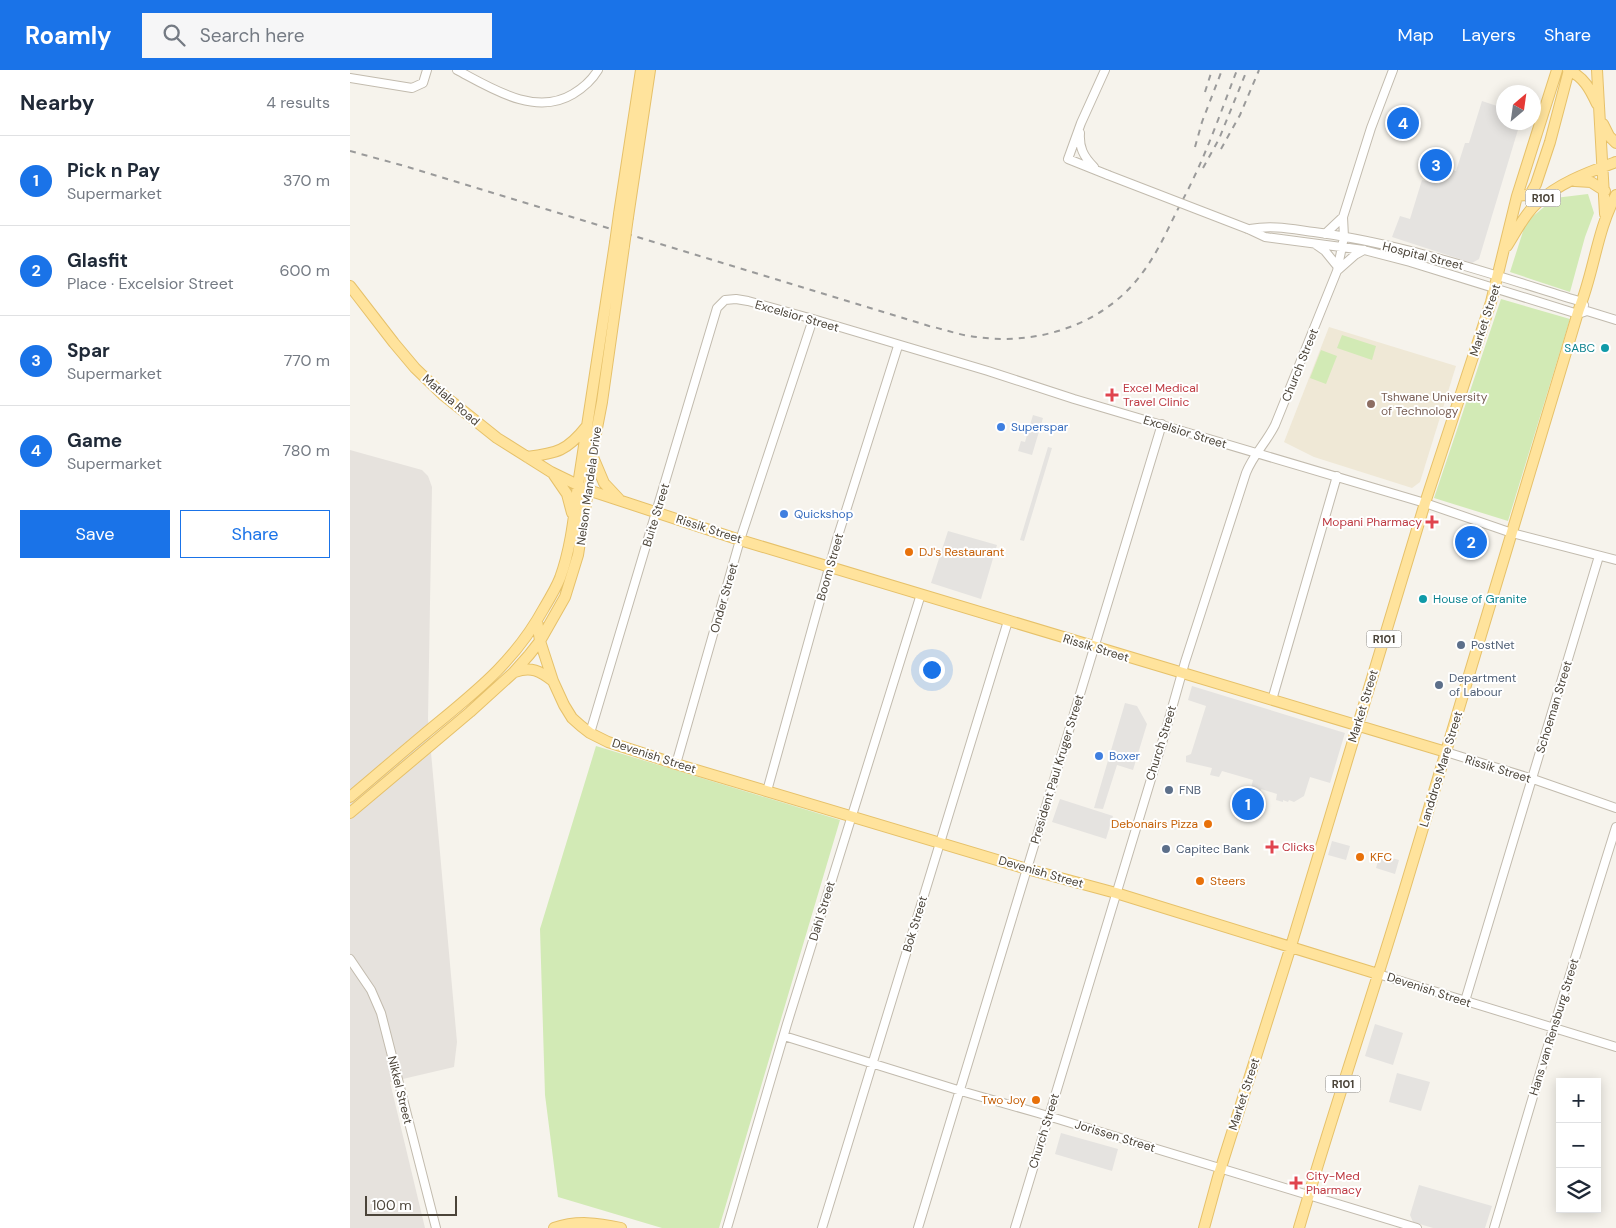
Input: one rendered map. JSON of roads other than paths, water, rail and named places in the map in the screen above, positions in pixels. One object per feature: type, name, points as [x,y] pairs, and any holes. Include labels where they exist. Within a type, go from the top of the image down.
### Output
[{"type":"main road","name":"Nelson Mandela Drive","points":[[350,813],[513,673],[540,640],[557,612],[569,586],[578,554],[592,454],[602,402],[641,70]]},
{"type":"main road","name":"Nelson Mandela Drive","points":[[624,215],[650,70]]},
{"type":"main road","name":"Market Street","points":[[1204,1228],[1425,503],[1499,276],[1502,253],[1517,196],[1557,70]]},
{"type":"main road","points":[[1517,196],[1531,193],[1536,184],[1550,142],[1569,70],[1579,75],[1589,87],[1609,136],[1616,143]]},
{"type":"main road","points":[[1597,70],[1604,167],[1605,217]]},
{"type":"main road","name":"R101","points":[[1502,253],[1535,205],[1549,192],[1616,162]]},
{"type":"main road","points":[[1569,182],[1592,182],[1605,191]]},
{"type":"main road","name":"Landdros Mare Street","points":[[1298,1228],[1446,752],[1535,450],[1583,309],[1605,217],[1616,195]]},
{"type":"main road","name":"Nelson Mandela Drive","points":[[350,798],[504,665],[537,620],[560,578],[574,522],[587,426],[620,245]]},
{"type":"main road","name":"Matlala Road","points":[[350,286],[415,368],[442,394],[497,438],[551,472],[578,485]]},
{"type":"main road","points":[[527,457],[546,455],[564,449],[571,445],[587,426]]},
{"type":"main road","points":[[592,454],[604,483],[622,502]]},
{"type":"main road","points":[[551,472],[567,494],[574,522]]},
{"type":"main road","name":"Rissik Street","points":[[578,485],[622,502],[740,540],[1446,752]]},
{"type":"main road","name":"Devenish Street","points":[[537,620],[540,640],[553,681],[572,718],[590,732],[622,747],[851,817],[1116,893],[1378,974]]},
{"type":"main road","points":[[513,673],[526,668],[533,669],[553,681]]},
{"type":"main road","points":[[554,1228],[578,1222],[621,1228]]},
{"type":"street","points":[[350,78],[412,88],[423,84],[427,70]]},
{"type":"street","points":[[457,70],[498,91],[522,100],[540,103],[558,100],[580,90],[594,77],[598,70]]},
{"type":"street","points":[[1105,70],[1081,123],[1068,159],[1249,229]]},
{"type":"street","name":"Church Street","points":[[1015,1228],[1182,674],[1246,473],[1256,452],[1265,443],[1276,425],[1338,269],[1344,237],[1344,217],[1371,128],[1393,70]]},
{"type":"street","points":[[1081,123],[1080,146],[1088,161],[1097,170]]},
{"type":"street","points":[[1325,234],[1344,217]]},
{"type":"street","name":"Hospital Street","points":[[1249,229],[1267,226],[1325,234],[1412,252],[1499,276],[1616,320]]},
{"type":"street","name":"Hospital Street","points":[[1249,229],[1265,237],[1364,250],[1410,262],[1495,289],[1583,309]]},
{"type":"street","points":[[1314,243],[1325,251],[1338,269]]},
{"type":"street","name":"Church Street","points":[[1338,269],[1355,254],[1364,250]]},
{"type":"street","name":"Excelsior Street","points":[[724,300],[748,301],[1337,476],[1425,503],[1512,533],[1616,560]]},
{"type":"street","name":"Buite Street","points":[[590,732],[717,308],[724,300]]},
{"type":"street","name":"Onder Street","points":[[676,764],[740,540],[813,320]]},
{"type":"street","name":"Boom Street","points":[[767,790],[830,566],[898,346]]},
{"type":"street","name":"President Paul Kruger Street","points":[[918,1228],[1162,424]]},
{"type":"street","points":[[1272,700],[1337,476]]},
{"type":"street","name":"Schoeman Street","points":[[1465,1001],[1600,556]]},
{"type":"street","name":"Dahl Street","points":[[727,1228],[851,817],[921,594]]},
{"type":"street","name":"Bok Street","points":[[822,1228],[1008,620]]},
{"type":"street","name":"Rissik Street","points":[[1446,752],[1533,779],[1616,808]]},
{"type":"street","name":"Hans van Rensburg Street","points":[[1494,1228],[1616,827]]},
{"type":"street","name":"Nikkel Street","points":[[350,959],[371,990],[380,1013],[436,1228]]},
{"type":"street","name":"Devenish Street","points":[[1378,974],[1616,1047]]},
{"type":"street","name":"Jorissen Street","points":[[784,1036],[960,1091],[1417,1228]]},
{"type":"railway","points":[[1205,92],[1212,70]]},
{"type":"railway","points":[[1195,147],[1202,122],[1222,70]]},
{"type":"railway","points":[[350,151],[929,326],[970,336],[994,339],[1017,338],[1041,335],[1064,329],[1085,320],[1106,308],[1124,294],[1140,276],[1157,249],[1197,171],[1237,70]]},
{"type":"railway","points":[[1203,168],[1219,139],[1247,70]]},
{"type":"railway","points":[[1221,149],[1240,115],[1259,70]]},
{"type":"place","name":"Game","points":[[1403,123]]},
{"type":"place","name":"Spar","points":[[1436,165]]},
{"type":"place","name":"SABC","points":[[1605,348]]},
{"type":"place","name":"Excel Medical Travel Clinic","points":[[1112,395]]},
{"type":"place","name":"Tshwane University of Technology","points":[[1371,404]]},
{"type":"place","name":"Superspar","points":[[1001,427]]},
{"type":"place","name":"Quickshop","points":[[784,514]]},
{"type":"place","name":"Mopani Pharmacy","points":[[1432,522]]},
{"type":"place","name":"Glasfit","points":[[1471,542]]},
{"type":"place","name":"DJ's Restaurant","points":[[909,552]]},
{"type":"place","name":"House of Granite","points":[[1423,599]]},
{"type":"place","name":"PostNet","points":[[1461,645]]},
{"type":"place","name":"Department of Labour","points":[[1439,685]]},
{"type":"place","name":"Boxer","points":[[1099,756]]},
{"type":"place","name":"FNB","points":[[1169,790]]},
{"type":"place","name":"Pick n Pay","points":[[1248,804]]},
{"type":"place","name":"Debonairs Pizza","points":[[1208,824]]},
{"type":"place","name":"Clicks","points":[[1272,847]]},
{"type":"place","name":"Capitec Bank","points":[[1166,849]]},
{"type":"place","name":"KFC","points":[[1360,857]]},
{"type":"place","name":"Steers","points":[[1200,881]]},
{"type":"place","name":"Two Joy","points":[[1036,1100]]},
{"type":"place","name":"City-Med Pharmacy","points":[[1296,1183]]}]
